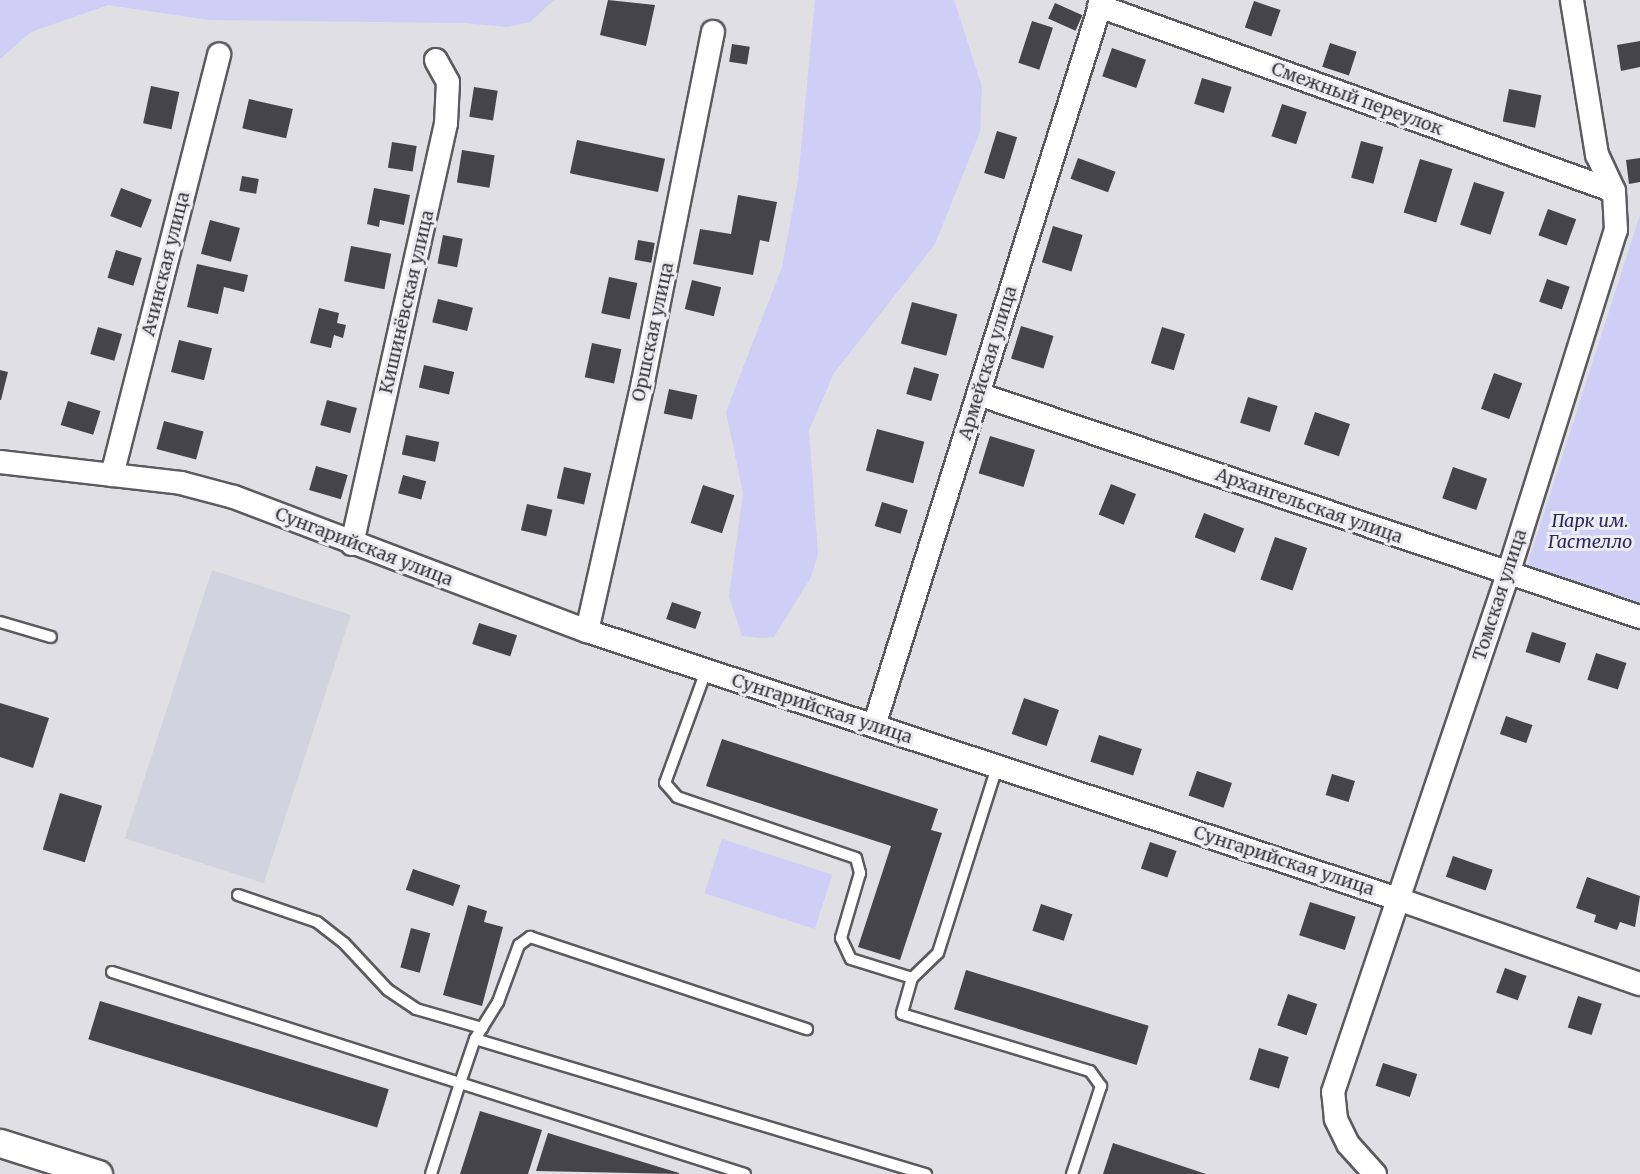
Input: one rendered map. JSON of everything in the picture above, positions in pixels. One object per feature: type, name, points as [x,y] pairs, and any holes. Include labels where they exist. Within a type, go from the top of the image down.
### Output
[{"type":"street","name":"Томская улица","points":[[1376,1174],[1348,1144],[1336,1119],[1333,1092],[1508,574],[1616,230],[1614,191],[1597,155],[1572,0]]},
{"type":"street","name":"Смежный переулок","points":[[1101,3],[1614,191]]},
{"type":"street","name":"Армейская улица","points":[[874,726],[1101,3]]},
{"type":"street","name":"Оршская улица","points":[[587,631],[646,370],[713,32]]},
{"type":"street","name":"Ачинская улица","points":[[112,475],[219,54]]},
{"type":"street","name":"Кишинёвская улица","points":[[352,544],[446,123],[448,82],[436,60]]},
{"type":"street","name":"Архангельская улица","points":[[978,394],[1640,617]]},
{"type":"street","name":"Сунгарийская улица","points":[[0,462],[181,483],[234,497],[352,544],[587,631],[1398,898],[1640,984]]},
{"type":"street","points":[[0,1143],[99,1174]]},
{"type":"lane","points":[[0,622],[51,637]]},
{"type":"lane","points":[[706,671],[665,783],[677,797],[856,858],[860,873],[841,938],[851,959],[912,978]]},
{"type":"lane","points":[[997,767],[938,953],[912,978],[902,1014],[1090,1071],[1101,1086],[1071,1174]]},
{"type":"lane","points":[[238,895],[317,922],[344,943],[388,990],[416,1009],[482,1028]]},
{"type":"lane","points":[[431,1174],[475,1039],[498,1002],[519,945],[530,937],[807,1029]]},
{"type":"lane","points":[[112,972],[746,1174]]},
{"type":"lane","points":[[475,1039],[926,1174]]},
{"type":"shaded area","points":[[212,570],[351,615],[264,883],[125,838]]},
{"type":"green space","points":[[0,0],[554,0],[530,22],[507,27],[464,23],[209,20],[108,5],[31,32],[0,59]]},
{"type":"green space","points":[[815,0],[954,0],[982,87],[980,132],[935,244],[834,373],[809,430],[818,554],[811,577],[774,637],[761,638],[742,636],[729,597],[743,493],[726,412],[782,267],[798,180]]},
{"type":"green space","name":"Парк им. Гастелло","points":[[1640,215],[1640,604],[1527,566]]},
{"type":"green space","points":[[722,839],[832,875],[815,929],[704,893]]},
{"type":"building","points":[[608,0],[655,5],[646,46],[600,35]]},
{"type":"building","points":[[1254,1],[1280,10],[1271,37],[1245,27]]},
{"type":"building","points":[[1055,3],[1082,15],[1075,31],[1048,19]]},
{"type":"building","points":[[1032,21],[1053,28],[1039,70],[1018,63]]},
{"type":"building","points":[[1640,41],[1640,67],[1621,71],[1617,45]]},
{"type":"building","points":[[1330,43],[1357,52],[1349,75],[1322,67]]},
{"type":"building","points":[[732,44],[750,47],[747,65],[729,62]]},
{"type":"building","points":[[1112,48],[1146,60],[1136,88],[1102,76]]},
{"type":"building","points":[[1202,78],[1232,87],[1224,113],[1194,104]]},
{"type":"building","points":[[151,86],[179,92],[171,129],[143,123]]},
{"type":"building","points":[[474,87],[498,91],[493,120],[469,117]]},
{"type":"building","points":[[1509,89],[1541,95],[1535,128],[1503,121]]},
{"type":"building","points":[[249,99],[293,109],[286,138],[242,128]]},
{"type":"building","points":[[1282,104],[1307,112],[1296,144],[1271,136]]},
{"type":"building","points":[[997,131],[1017,137],[1004,179],[984,173]]},
{"type":"building","points":[[577,140],[665,159],[658,192],[570,173]]},
{"type":"building","points":[[1361,141],[1383,147],[1373,184],[1351,178]]},
{"type":"building","points":[[392,142],[417,146],[413,172],[388,168]]},
{"type":"building","points":[[462,150],[495,155],[489,188],[457,183]]},
{"type":"building","points":[[1078,158],[1116,172],[1108,192],[1070,179]]},
{"type":"building","points":[[1640,158],[1640,182],[1629,184],[1626,160]]},
{"type":"building","points":[[1420,159],[1453,169],[1436,222],[1404,213]]},
{"type":"building","points":[[242,176],[259,179],[256,194],[239,191]]},
{"type":"building","points":[[1474,182],[1504,192],[1491,235],[1460,225]]},
{"type":"building","points":[[121,188],[152,200],[141,228],[110,216]]},
{"type":"building","points":[[374,188],[410,195],[404,225],[380,220],[379,227],[367,224]]},
{"type":"building","points":[[738,195],[777,202],[769,242],[760,240],[753,275],[693,264],[700,229],[731,234]]},
{"type":"building","points":[[1548,209],[1576,219],[1567,246],[1538,235]]},
{"type":"building","points":[[210,220],[240,228],[231,262],[201,254]]},
{"type":"building","points":[[1053,226],[1083,235],[1072,271],[1042,262]]},
{"type":"building","points":[[443,235],[463,239],[457,267],[437,263]]},
{"type":"building","points":[[638,240],[655,243],[651,263],[635,260]]},
{"type":"building","points":[[351,246],[391,254],[384,289],[344,281]]},
{"type":"building","points":[[116,250],[142,258],[133,286],[108,278]]},
{"type":"building","points":[[197,264],[248,275],[244,292],[224,287],[218,314],[187,307]]},
{"type":"building","points":[[609,277],[637,283],[630,319],[601,313]]},
{"type":"building","points":[[1547,279],[1570,287],[1562,310],[1539,302]]},
{"type":"building","points":[[692,280],[721,287],[714,316],[685,309]]},
{"type":"building","points":[[438,299],[473,308],[467,331],[432,322]]},
{"type":"building","points":[[912,302],[957,314],[946,356],[901,344]]},
{"type":"building","points":[[319,308],[339,313],[337,323],[346,325],[343,338],[334,335],[331,348],[310,343]]},
{"type":"building","points":[[1021,326],[1054,336],[1044,368],[1011,359]]},
{"type":"building","points":[[98,327],[122,334],[114,361],[90,354]]},
{"type":"building","points":[[1162,327],[1185,334],[1174,370],[1151,363]]},
{"type":"building","points":[[179,340],[212,348],[204,380],[171,372]]},
{"type":"building","points":[[592,343],[621,349],[614,383],[585,377]]},
{"type":"building","points":[[424,365],[454,372],[449,394],[419,387]]},
{"type":"building","points":[[914,367],[939,374],[931,401],[906,394]]},
{"type":"building","points":[[0,370],[8,372],[1,400],[0,400]]},
{"type":"building","points":[[1494,373],[1522,383],[1509,419],[1481,409]]},
{"type":"building","points":[[669,389],[697,395],[692,419],[664,413]]},
{"type":"building","points":[[1248,397],[1278,406],[1270,432],[1240,423]]},
{"type":"building","points":[[327,400],[357,408],[350,433],[320,425]]},
{"type":"building","points":[[68,401],[101,411],[93,435],[61,425]]},
{"type":"building","points":[[1315,412],[1350,424],[1339,456],[1304,444]]},
{"type":"building","points":[[164,421],[204,432],[196,460],[156,449]]},
{"type":"building","points":[[877,429],[924,442],[913,483],[866,471]]},
{"type":"building","points":[[406,435],[439,442],[435,462],[402,455]]},
{"type":"building","points":[[990,436],[1035,450],[1024,487],[979,473]]},
{"type":"building","points":[[316,466],[348,475],[341,499],[309,490]]},
{"type":"building","points":[[564,467],[591,473],[584,504],[557,498]]},
{"type":"building","points":[[1453,467],[1487,479],[1476,510],[1442,498]]},
{"type":"building","points":[[403,475],[426,481],[421,500],[398,493]]},
{"type":"building","points":[[1111,484],[1136,494],[1124,525],[1099,515]]},
{"type":"building","points":[[703,485],[734,495],[722,533],[691,523]]},
{"type":"building","points":[[882,502],[908,510],[901,534],[875,526]]},
{"type":"building","points":[[527,504],[552,510],[546,536],[521,530]]},
{"type":"building","points":[[1204,513],[1244,528],[1235,553],[1195,537]]},
{"type":"building","points":[[1275,537],[1307,548],[1292,591],[1260,580]]},
{"type":"building","points":[[672,602],[701,612],[695,629],[666,619]]},
{"type":"building","points":[[479,623],[517,635],[510,656],[472,644]]},
{"type":"building","points":[[1532,632],[1566,643],[1560,663],[1526,652]]},
{"type":"building","points":[[1596,653],[1626,663],[1618,690],[1587,680]]},
{"type":"building","points":[[1024,698],[1059,710],[1047,746],[1012,734]]},
{"type":"building","points":[[0,703],[49,718],[33,768],[0,757]]},
{"type":"building","points":[[1506,716],[1532,725],[1526,743],[1500,734]]},
{"type":"building","points":[[1099,735],[1142,749],[1133,776],[1090,762]]},
{"type":"building","points":[[722,739],[938,809],[931,830],[942,833],[900,960],[858,947],[891,846],[706,786]]},
{"type":"building","points":[[1197,771],[1232,783],[1224,808],[1189,796]]},
{"type":"building","points":[[1332,774],[1355,781],[1349,802],[1326,795]]},
{"type":"building","points":[[60,793],[102,806],[85,862],[43,849]]},
{"type":"building","points":[[1150,842],[1176,851],[1167,878],[1141,868]]},
{"type":"building","points":[[1453,856],[1493,870],[1486,890],[1446,877]]},
{"type":"building","points":[[413,869],[460,885],[453,906],[406,890]]},
{"type":"building","points":[[1587,877],[1640,896],[1635,927],[1620,922],[1617,930],[1594,922],[1596,915],[1576,908]]},
{"type":"building","points":[[1310,902],[1356,917],[1345,950],[1299,935]]},
{"type":"building","points":[[1041,904],[1072,914],[1064,941],[1032,931]]},
{"type":"building","points":[[468,905],[487,911],[484,922],[503,927],[482,1006],[443,995]]},
{"type":"building","points":[[411,928],[430,933],[420,973],[400,968]]},
{"type":"building","points":[[1505,968],[1527,976],[1518,1000],[1496,992]]},
{"type":"building","points":[[966,970],[1149,1026],[1137,1065],[954,1009]]},
{"type":"building","points":[[1288,994],[1317,1004],[1307,1035],[1277,1025]]},
{"type":"building","points":[[1578,996],[1602,1004],[1592,1035],[1568,1027]]},
{"type":"building","points":[[100,1001],[389,1089],[377,1128],[88,1039]]},
{"type":"building","points":[[1259,1048],[1289,1057],[1279,1089],[1249,1080]]},
{"type":"building","points":[[1383,1063],[1417,1074],[1410,1097],[1376,1086]]},
{"type":"building","points":[[480,1111],[542,1130],[528,1174],[460,1174]]},
{"type":"building","points":[[548,1133],[679,1173],[679,1174],[536,1171]]},
{"type":"building","points":[[1113,1143],[1206,1174],[1103,1174]]}]
